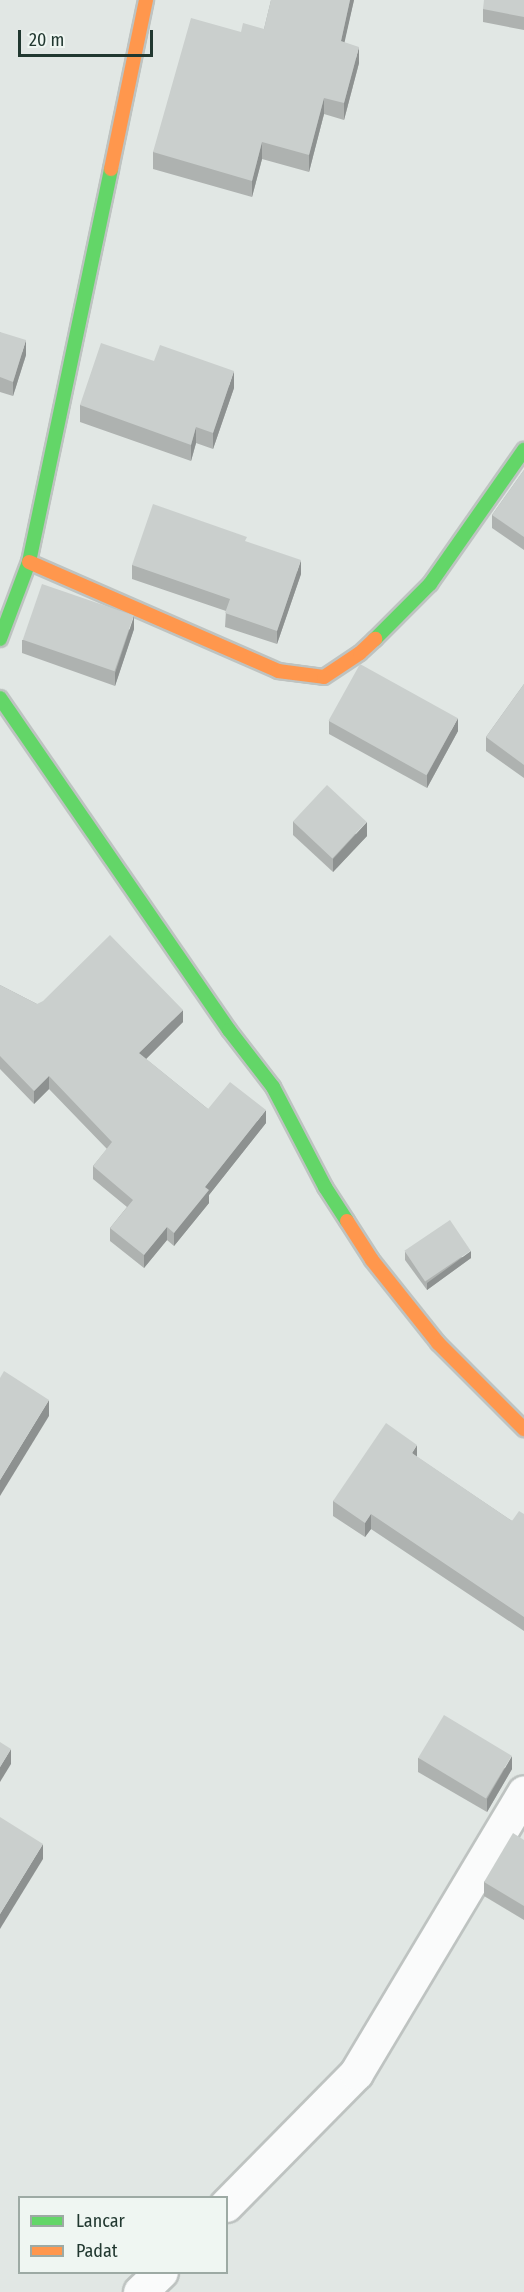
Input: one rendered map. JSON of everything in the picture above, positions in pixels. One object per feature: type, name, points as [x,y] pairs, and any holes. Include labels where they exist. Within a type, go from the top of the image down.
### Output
[{"type":"main road","points":[[0,639],[29,562],[146,0]]},
{"type":"main road","points":[[29,562],[278,671],[324,677],[360,653],[429,584],[524,450]]},
{"type":"main road","points":[[0,698],[229,1030],[273,1087],[325,1187],[372,1260],[438,1343],[524,1429]]},
{"type":"street","points":[[228,2203],[356,2073],[524,1792]]},
{"type":"street","points":[[140,2292],[159,2274]]},
{"type":"building","points":[[271,0],[350,0],[341,41],[359,47],[344,103],[324,98],[309,155],[262,142],[252,181],[153,152],[191,18],[241,32],[243,23],[264,29]]},
{"type":"building","points":[[484,0],[524,0],[524,17],[483,9]]},
{"type":"building","points":[[0,332],[26,340],[13,382],[0,377]]},
{"type":"building","points":[[101,343],[154,361],[160,345],[234,371],[213,433],[196,427],[191,445],[80,405]]},
{"type":"building","points":[[524,470],[524,537],[492,515]]},
{"type":"building","points":[[153,504],[247,537],[245,541],[301,560],[277,631],[225,613],[230,599],[132,565]]},
{"type":"building","points":[[42,584],[134,616],[115,671],[23,640]]},
{"type":"building","points":[[360,664],[458,718],[426,775],[328,721]]},
{"type":"building","points":[[524,684],[524,765],[486,737]]},
{"type":"building","points":[[327,785],[366,822],[332,858],[293,822]]},
{"type":"building","points":[[110,935],[183,1010],[139,1053],[208,1109],[230,1082],[266,1110],[205,1187],[209,1190],[174,1233],[167,1227],[144,1255],[110,1228],[133,1200],[93,1166],[112,1142],[49,1076],[34,1091],[0,1056],[0,985],[37,1004],[43,1001]]},
{"type":"building","points":[[450,1220],[471,1251],[425,1281],[404,1251]]},
{"type":"building","points":[[4,1371],[49,1400],[0,1480],[0,1378]]},
{"type":"building","points":[[386,1423],[417,1445],[412,1453],[512,1521],[519,1511],[524,1514],[524,1617],[371,1514],[365,1523],[333,1501]]},
{"type":"building","points":[[444,1715],[512,1756],[486,1799],[418,1758]]},
{"type":"building","points":[[0,1742],[11,1749],[0,1767]]},
{"type":"building","points":[[0,1817],[43,1844],[0,1914]]},
{"type":"building","points":[[513,1833],[524,1840],[524,1906],[484,1882]]},
{"type":"traffic: fast","points":[[0,639],[29,562],[111,169]]},
{"type":"traffic: fast","points":[[375,639],[430,584],[524,450]]},
{"type":"traffic: fast","points":[[0,698],[229,1030],[273,1087],[325,1187],[347,1221]]},
{"type":"traffic: slow","points":[[111,169],[146,0]]},
{"type":"traffic: slow","points":[[29,562],[278,671],[324,677],[360,653],[375,639]]},
{"type":"traffic: slow","points":[[347,1221],[372,1260],[438,1343],[524,1429]]}]
